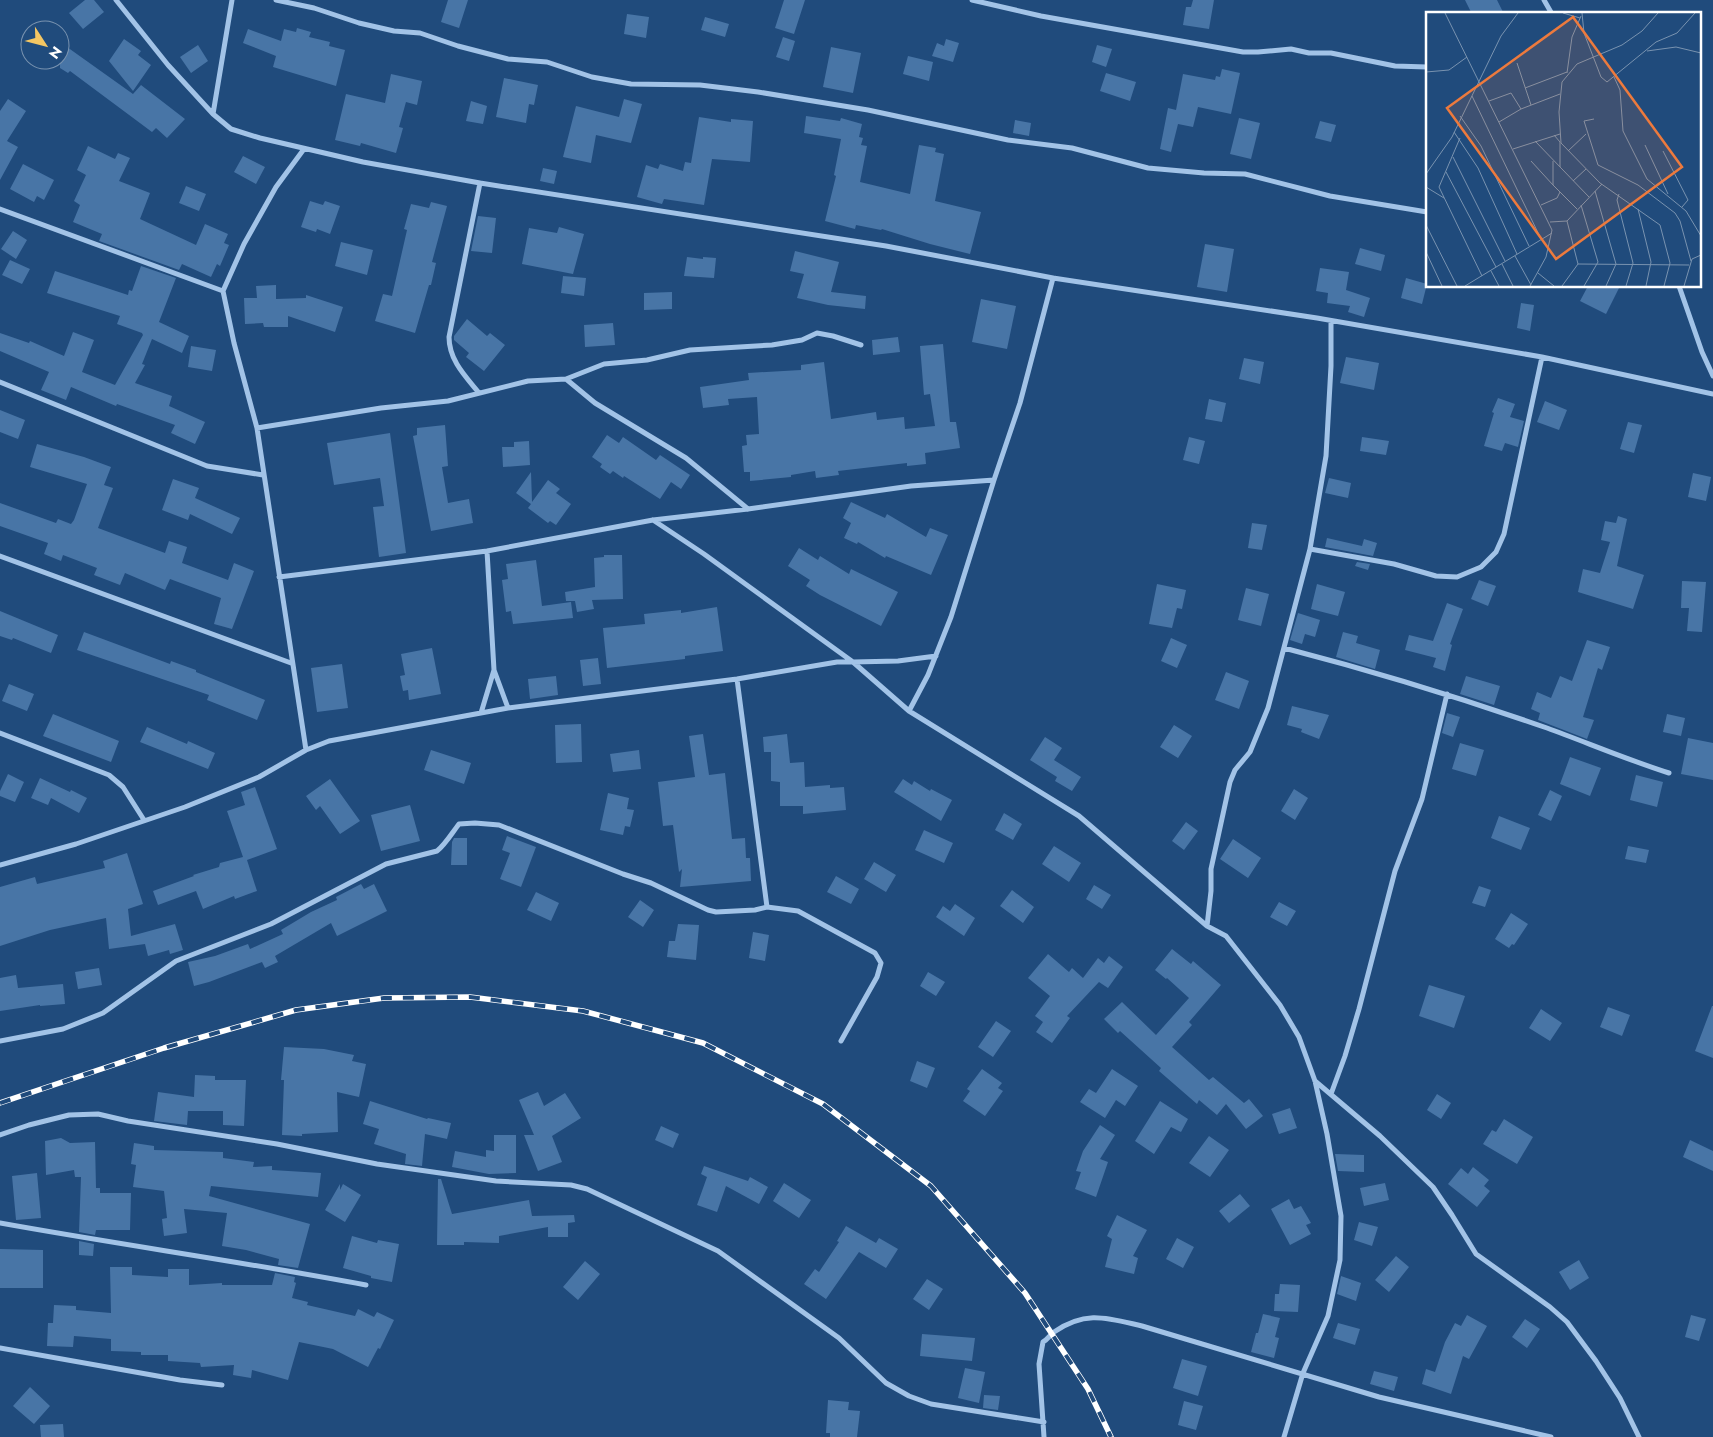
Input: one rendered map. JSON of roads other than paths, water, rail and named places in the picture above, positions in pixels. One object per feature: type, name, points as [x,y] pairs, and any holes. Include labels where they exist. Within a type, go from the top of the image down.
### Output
[{"type":"street","points":[[116,0],[168,65],[213,114],[231,129],[304,149],[363,162],[480,183],[886,246],[1052,278],[1331,321],[1542,357],[1713,394]]},
{"type":"street","points":[[213,114],[232,0]]},
{"type":"street","points":[[276,0],[314,8],[359,23],[394,31],[420,33],[458,46],[508,59],[547,62],[592,77],[631,84],[710,86],[811,100],[868,110],[1008,140],[1072,148],[1148,168],[1204,173],[1245,174],[1330,196],[1426,212]]},
{"type":"street","points":[[972,0],[1041,16],[1243,52],[1291,49],[1309,53],[1331,53],[1395,66],[1426,66]]},
{"type":"street","points":[[1544,0],[1551,12]]},
{"type":"street","points":[[304,149],[276,187],[244,244],[222,291],[257,428],[291,663],[301,709],[306,750]]},
{"type":"street","points":[[479,393],[454,361],[449,349],[449,337],[480,183]]},
{"type":"street","points":[[0,209],[222,291]]},
{"type":"street","points":[[909,711],[936,656],[951,617],[1020,403],[1052,278]]},
{"type":"street","points":[[1680,288],[1702,352],[1713,376]]},
{"type":"street","points":[[1207,926],[1211,891],[1211,869],[1230,782],[1235,770],[1250,752],[1268,708],[1310,550],[1326,456],[1331,366],[1331,321]]},
{"type":"street","points":[[257,428],[381,408],[448,401],[528,381],[566,379],[604,364],[647,360],[690,350],[772,345],[802,340],[817,333],[860,345]]},
{"type":"street","points":[[1310,550],[1394,564],[1436,576],[1457,576],[1481,567],[1496,552],[1504,534],[1542,357]]},
{"type":"street","points":[[566,379],[594,404],[686,458],[748,509]]},
{"type":"street","points":[[0,382],[207,466],[264,475]]},
{"type":"street","points":[[279,577],[487,551],[653,520],[748,509],[910,486],[994,480]]},
{"type":"street","points":[[653,520],[704,554],[853,662],[909,711],[1080,816],[1207,926],[1226,936],[1280,1005],[1299,1037],[1315,1081],[1327,1134],[1341,1216],[1340,1260],[1328,1316],[1303,1374],[1284,1437]]},
{"type":"street","points":[[487,551],[494,670],[508,708]]},
{"type":"street","points":[[0,556],[291,663]]},
{"type":"street","points":[[1284,648],[1447,694],[1550,729],[1634,762],[1669,773]]},
{"type":"street","points":[[0,865],[76,844],[185,807],[259,777],[306,750],[329,741],[508,708],[737,679],[837,662],[898,661],[936,656]]},
{"type":"street","points":[[481,713],[494,670]]},
{"type":"street","points":[[737,679],[767,907]]},
{"type":"street","points":[[1331,1094],[1359,1009],[1395,871],[1422,799],[1447,694]]},
{"type":"street","points":[[0,733],[109,776],[123,787],[144,820]]},
{"type":"street","points":[[0,1041],[63,1028],[103,1013],[176,961],[271,924],[386,864],[437,851],[459,824],[475,823],[499,825],[651,883],[708,910],[716,912],[755,910],[767,907],[798,911],[875,953],[881,963],[878,976],[841,1041]]},
{"type":"street","points":[[1315,1081],[1380,1136],[1433,1187],[1476,1254],[1550,1307],[1567,1322],[1620,1398],[1639,1437]]},
{"type":"street","points":[[0,1135],[29,1124],[69,1115],[98,1114],[128,1122],[277,1144],[377,1164],[496,1181],[572,1185],[588,1189],[718,1251],[839,1338],[886,1383],[909,1396],[930,1404],[1044,1422]]},
{"type":"street","points":[[0,1223],[94,1240],[270,1267],[366,1285]]},
{"type":"street","points":[[1044,1437],[1039,1364],[1043,1342],[1050,1338],[1052,1333],[1074,1320],[1089,1317],[1142,1326],[1379,1397],[1551,1437]]},
{"type":"street","points":[[0,1348],[180,1380],[222,1385]]},
{"type":"railway","points":[[0,1103],[164,1048],[296,1010],[384,998],[470,997],[583,1011],[703,1043],[823,1104],[931,1186],[1025,1293],[1088,1389],[1111,1437]]}]
